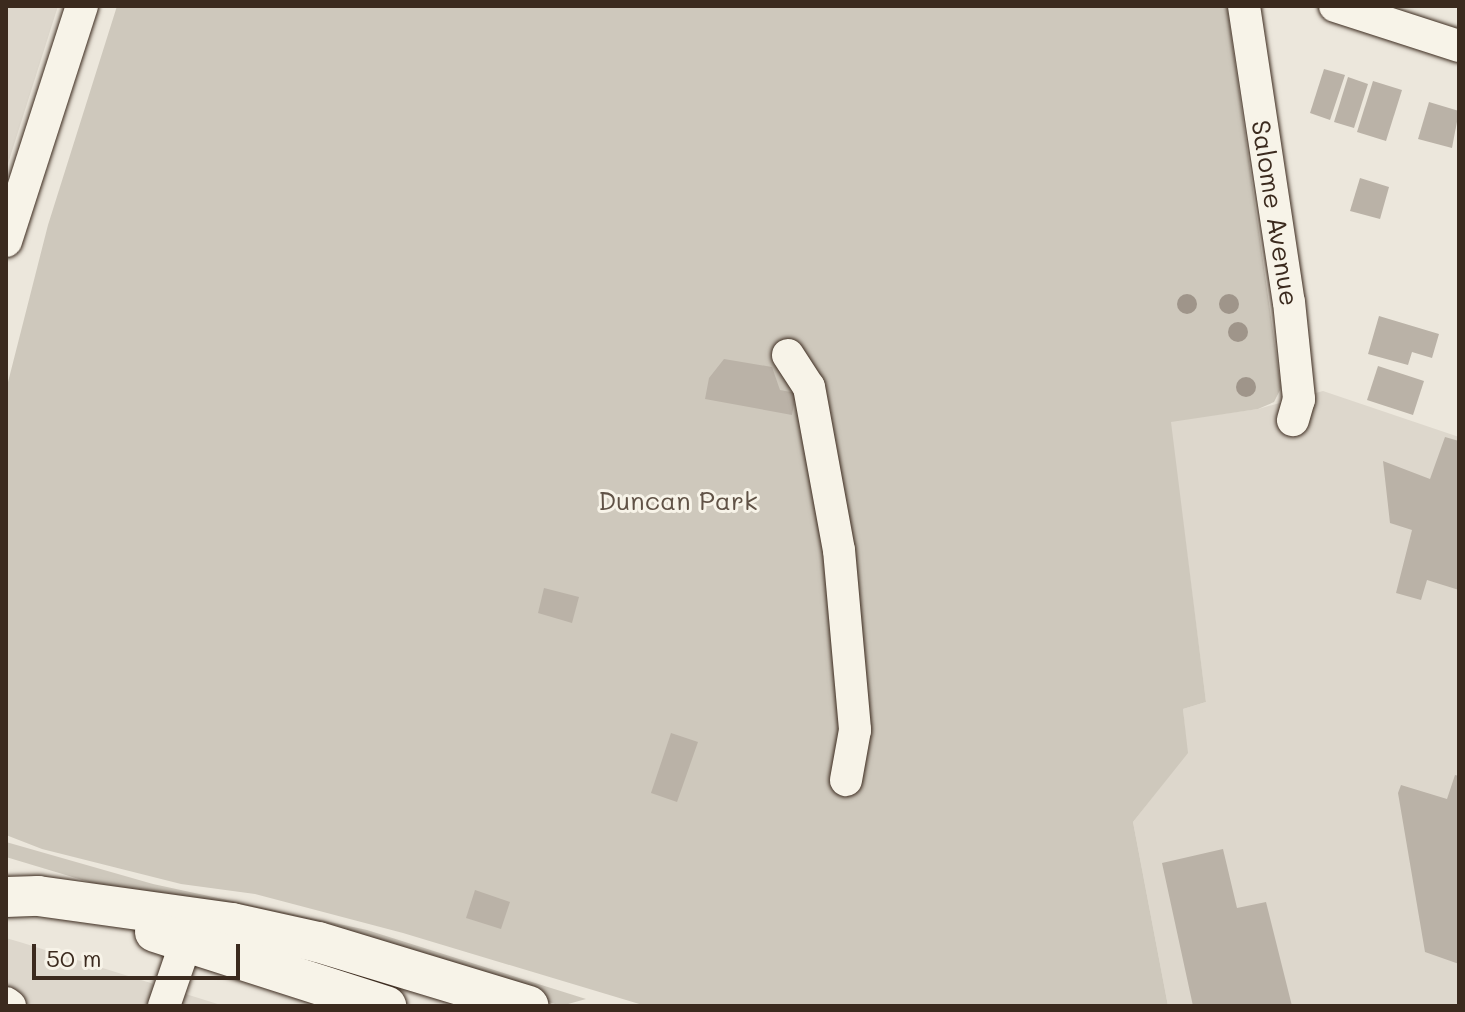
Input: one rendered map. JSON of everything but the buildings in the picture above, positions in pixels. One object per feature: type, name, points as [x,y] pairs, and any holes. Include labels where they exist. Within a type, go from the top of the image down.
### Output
[{"type":"main road","points":[[17,893],[186,942],[386,1006]]},
{"type":"main road","points":[[17,893],[232,923],[318,942],[528,1006]]},
{"type":"street","points":[[6,241],[82,6]]},
{"type":"street","name":"Salome Avenue","points":[[1244,6],[1289,302],[1299,399],[1293,420]]},
{"type":"street","points":[[1335,6],[1459,46]]},
{"type":"street","points":[[788,355],[809,387],[839,550],[855,730],[846,780]]},
{"type":"street","points":[[164,1006],[186,942]]},
{"type":"shaded area","points":[[6,6],[58,6],[6,170]]},
{"type":"shaded area","points":[[1323,391],[1459,437],[1459,1006],[1168,1006],[1133,822],[1187,753],[1183,709],[1206,702],[1170,421],[1258,409]]},
{"type":"shaded area","points":[[6,938],[23,943],[224,1006],[6,1006]]},
{"type":"green space","name":"Duncan Park","points":[[117,6],[1227,6],[1281,388],[1274,402],[1258,409],[1171,422],[1206,702],[1183,709],[1188,753],[1133,822],[1168,1006],[646,1006],[403,933],[255,894],[181,884],[42,849],[6,835],[6,390],[48,225]]},
{"type":"green space","points":[[6,842],[153,884],[367,930],[586,999],[561,1006],[471,977],[99,885],[6,857]]}]
